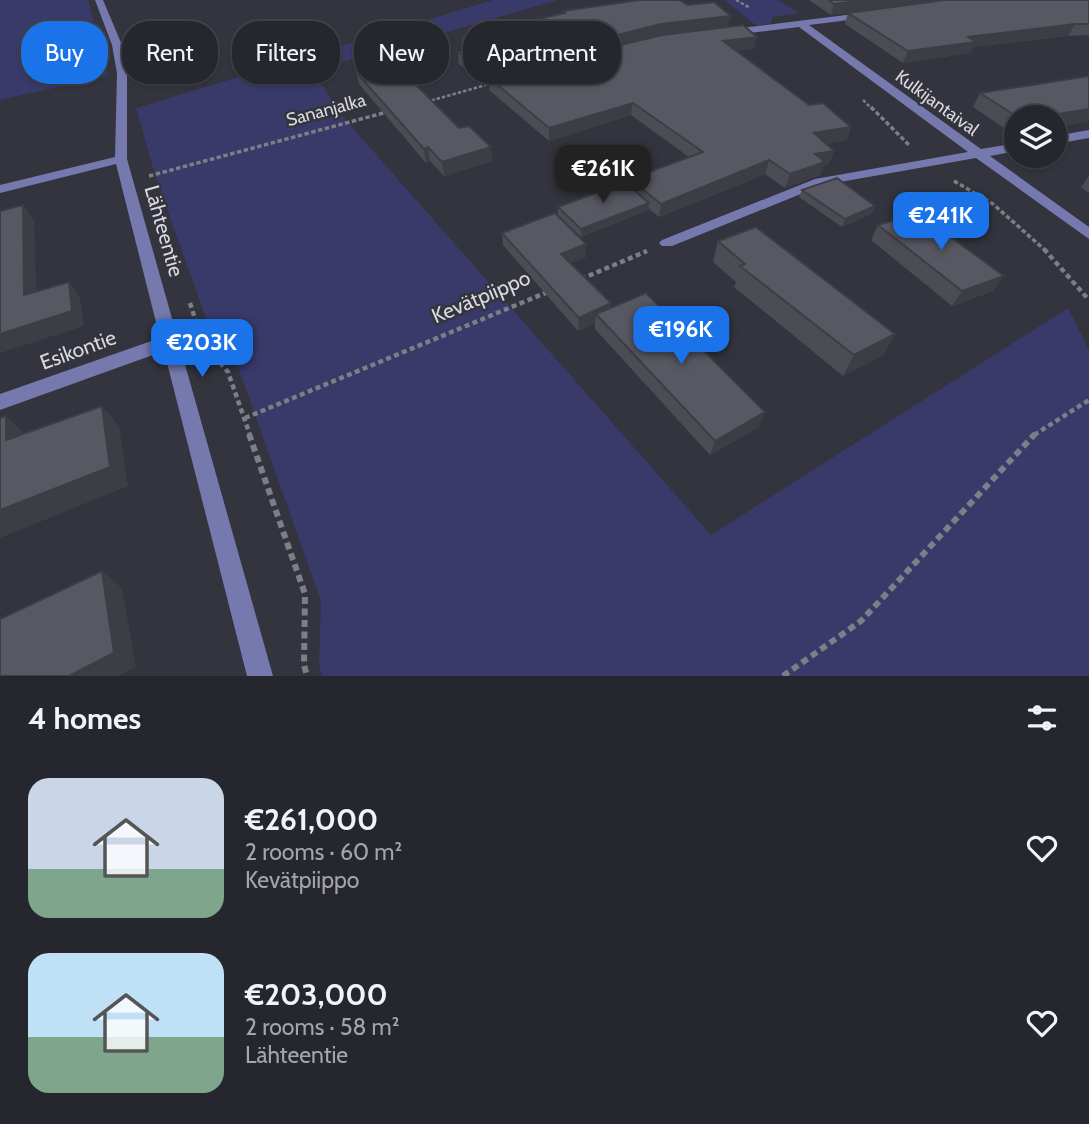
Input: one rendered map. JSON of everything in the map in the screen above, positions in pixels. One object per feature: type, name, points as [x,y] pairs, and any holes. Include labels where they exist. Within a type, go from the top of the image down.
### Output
[{"type":"street","name":"Lähteentie","points":[[99,0],[117,45],[122,73],[121,159],[260,676]]},
{"type":"street","points":[[710,34],[882,14]]},
{"type":"street","name":"Kulkijantaival","points":[[801,24],[976,154],[1089,233]]},
{"type":"street","points":[[1067,138],[1089,134]]},
{"type":"street","points":[[667,243],[806,186],[1004,149]]},
{"type":"street","points":[[0,190],[121,159]]},
{"type":"street","name":"Esikontie","points":[[0,402],[171,341]]},
{"type":"path","points":[[418,104],[486,85]]},
{"type":"path","points":[[860,98],[928,163],[1019,225],[1053,255],[1089,300]]},
{"type":"path","name":"Sananjalka","points":[[149,176],[391,111]]},
{"type":"path","points":[[146,168],[153,189]]},
{"type":"path","points":[[578,280],[667,243]]},
{"type":"path","points":[[186,290],[202,341],[228,372],[305,594],[304,665],[307,676]]},
{"type":"path","name":"Kevätpiippo","points":[[245,418],[552,290]]},
{"type":"path","points":[[783,676],[861,621],[1036,433],[1089,400]]},
{"type":"shaded area","points":[[0,0],[88,0],[94,21],[21,21],[21,84],[72,84],[0,100]]},
{"type":"shaded area","points":[[493,0],[558,0],[485,21],[463,21],[463,27],[449,31],[449,21],[424,21]]},
{"type":"shaded area","points":[[724,0],[778,0],[799,13],[772,17],[771,23],[757,26]]},
{"type":"shaded area","points":[[354,42],[354,59],[340,63],[340,46]]},
{"type":"shaded area","points":[[232,79],[232,84],[322,84],[337,110],[711,535],[1068,308],[1089,350],[1089,676],[322,676],[319,665],[321,601],[236,361],[213,338],[156,178],[136,108]]},
{"type":"building","points":[[639,0],[679,0],[688,5],[714,2],[731,16],[661,24],[621,34],[621,21],[531,21],[565,13],[563,11]]},
{"type":"building","points":[[829,0],[866,0],[834,4]]},
{"type":"building","points":[[944,0],[1089,0],[1089,24],[968,37],[976,42],[908,51],[848,13]]},
{"type":"building","points":[[743,25],[757,37],[723,41],[809,105],[823,103],[851,127],[814,133],[834,151],[815,154],[825,162],[790,174],[769,160],[661,204],[630,179],[703,152],[633,103],[549,128],[496,84],[621,84],[621,45],[662,35]]},
{"type":"building","points":[[1089,76],[1089,109],[1067,113],[1067,105],[1004,105],[1004,108],[980,93]]},
{"type":"building","points":[[367,84],[415,84],[459,128],[469,126],[491,147],[442,162],[428,147],[424,149]]},
{"type":"building","points":[[837,178],[875,206],[845,219],[802,190]]},
{"type":"building","points":[[625,182],[649,203],[581,229],[558,207]]},
{"type":"building","points":[[23,205],[24,295],[69,282],[72,311],[0,334],[0,211]]},
{"type":"building","points":[[555,213],[586,244],[561,254],[611,303],[579,318],[502,233]]},
{"type":"building","points":[[918,213],[1004,276],[962,291],[878,225]]},
{"type":"building","points":[[756,227],[895,334],[854,355],[740,266],[745,264],[718,241]]},
{"type":"building","points":[[646,293],[765,412],[715,441],[596,314]]},
{"type":"building","points":[[102,406],[110,467],[0,510],[0,418],[6,416],[6,440]]},
{"type":"building","points":[[102,571],[114,653],[69,676],[0,676],[0,619]]}]
